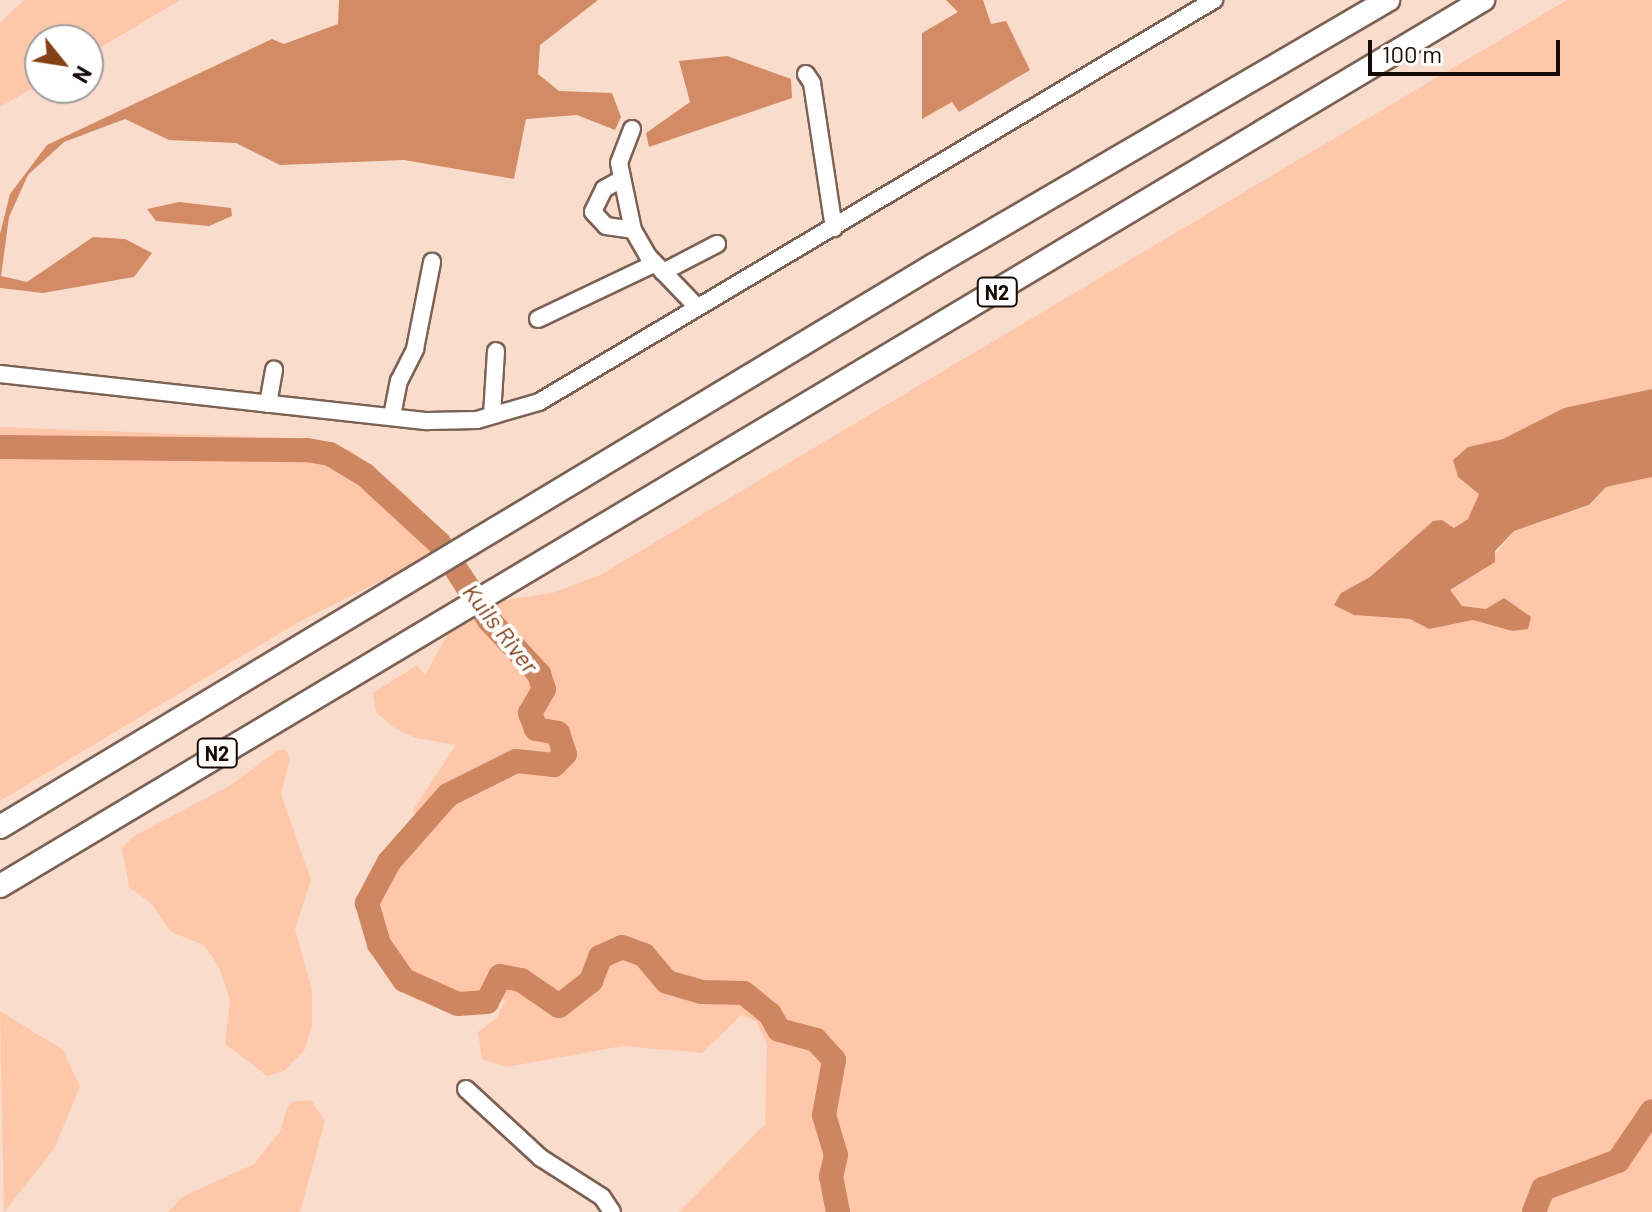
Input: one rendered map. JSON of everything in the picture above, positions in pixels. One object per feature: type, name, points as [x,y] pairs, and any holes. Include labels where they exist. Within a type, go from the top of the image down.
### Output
[{"type":"highway","name":"N2","points":[[0,827],[407,582],[484,540],[934,265],[1388,0]]},
{"type":"highway","name":"N2","points":[[0,886],[1483,0]]},
{"type":"street","points":[[0,374],[154,387],[268,404],[440,421],[492,415],[539,402],[1214,0]]},
{"type":"street","points":[[806,74],[812,83],[834,228]]},
{"type":"street","points":[[632,129],[619,163],[620,180],[633,230],[659,268],[697,307]]},
{"type":"street","points":[[620,180],[604,189],[593,212],[609,227],[633,230]]},
{"type":"street","points":[[538,319],[717,244]]},
{"type":"street","points":[[392,416],[399,381],[415,349],[432,262]]},
{"type":"street","points":[[492,415],[496,351]]},
{"type":"street","points":[[268,404],[274,370]]},
{"type":"street","points":[[466,1089],[533,1151],[602,1197],[612,1212]]},
{"type":"shaded area","points":[[24,0],[180,0],[104,45],[104,24],[24,24],[24,93],[0,107],[0,23]]},
{"type":"shaded area","points":[[339,0],[598,0],[540,45],[538,74],[559,91],[612,93],[621,117],[615,130],[577,115],[526,119],[514,179],[404,160],[280,165],[236,143],[169,140],[125,119],[64,142],[28,175],[9,217],[1,276],[27,282],[93,237],[125,239],[152,253],[134,277],[43,293],[0,288],[0,234],[10,194],[47,145],[272,39],[284,44],[338,24]]},
{"type":"shaded area","points":[[946,0],[983,0],[991,24],[1006,21],[1030,70],[959,112],[952,102],[922,119],[922,33],[958,12]]},
{"type":"shaded area","points":[[1567,0],[1652,0],[1652,389],[1564,408],[1503,439],[1468,447],[1458,477],[1479,494],[1468,519],[1454,529],[1433,521],[1370,577],[1341,593],[1354,615],[1410,619],[1429,629],[1473,620],[1512,631],[1486,609],[1461,606],[1450,590],[1482,571],[1514,531],[1589,506],[1606,487],[1652,477],[1652,1212],[679,1212],[765,1124],[767,1044],[756,1021],[741,1015],[702,1053],[623,1046],[506,1067],[482,1059],[478,1032],[497,1018],[505,1001],[495,989],[487,1002],[458,1004],[404,980],[379,944],[367,903],[389,862],[420,827],[413,810],[456,745],[416,738],[394,728],[376,712],[373,693],[417,665],[425,675],[449,632],[504,600],[552,593],[600,575]]},
{"type":"shaded area","points":[[727,56],[791,79],[792,98],[649,147],[646,133],[690,102],[679,61]]},
{"type":"shaded area","points":[[179,202],[231,208],[232,216],[209,226],[156,221],[147,209]]},
{"type":"shaded area","points":[[1652,389],[1652,477],[1606,487],[1589,505],[1514,531],[1495,551],[1495,562],[1450,590],[1462,606],[1486,609],[1504,598],[1531,617],[1528,629],[1512,631],[1473,620],[1429,629],[1410,619],[1354,615],[1334,605],[1341,593],[1370,577],[1433,521],[1442,520],[1454,528],[1468,519],[1479,494],[1458,477],[1453,460],[1468,447],[1503,439],[1564,408]]},
{"type":"shaded area","points":[[0,427],[316,439],[351,451],[410,498],[430,529],[435,554],[297,623],[0,801]]},
{"type":"shaded area","points":[[278,750],[286,750],[290,758],[281,794],[311,880],[295,929],[312,990],[312,1026],[304,1051],[284,1071],[267,1076],[225,1044],[230,1000],[219,967],[204,945],[171,932],[151,903],[129,887],[122,848],[134,836],[229,786]]},
{"type":"shaded area","points":[[0,1011],[63,1050],[80,1087],[54,1149],[4,1212]]},
{"type":"shaded area","points":[[311,1100],[325,1121],[300,1212],[168,1212],[182,1197],[254,1164],[281,1130],[287,1107],[294,1101]]},
{"type":"waterway","name":"Kuils River","points":[[0,447],[307,450],[330,454],[365,475],[439,543],[489,620],[539,674],[544,689],[530,713],[536,729],[558,733],[565,754],[554,765],[516,761],[448,795],[389,862],[367,903],[379,944],[404,980],[458,1004],[487,1002],[500,976],[521,980],[559,1006],[591,981],[600,957],[622,947],[644,955],[667,982],[701,992],[744,993],[770,1014],[779,1030],[816,1040],[834,1060],[824,1115],[836,1155],[831,1176],[838,1212]]},
{"type":"waterway","name":"Kuils River","points":[[1534,1212],[1543,1189],[1618,1161],[1652,1111]]}]
